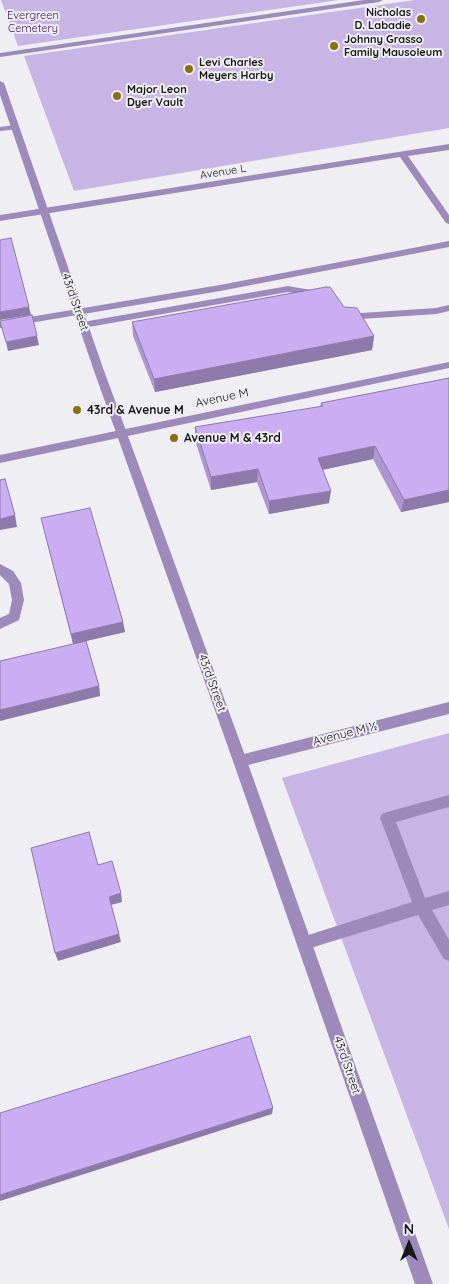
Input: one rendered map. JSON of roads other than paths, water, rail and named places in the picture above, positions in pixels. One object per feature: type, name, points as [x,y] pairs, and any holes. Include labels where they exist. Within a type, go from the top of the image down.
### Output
[{"type":"street","points":[[0,55],[379,0]]},
{"type":"street","name":"43rd Street","points":[[0,83],[78,311],[240,761],[424,1284]]},
{"type":"street","points":[[0,129],[15,127]]},
{"type":"street","name":"Avenue L","points":[[0,218],[449,147]]},
{"type":"street","points":[[403,155],[449,221]]},
{"type":"street","points":[[0,325],[220,288],[449,244]]},
{"type":"street","points":[[83,325],[288,289],[324,296]]},
{"type":"street","points":[[342,310],[346,317],[449,308]]},
{"type":"street","name":"Avenue M","points":[[0,458],[449,365]]},
{"type":"street","points":[[0,570],[9,574],[15,583],[18,600],[15,617],[0,624]]},
{"type":"street","name":"Avenue M ½","points":[[240,761],[449,708]]},
{"type":"street","points":[[449,800],[387,818],[421,906],[449,954]]},
{"type":"street","points":[[304,942],[449,898]]},
{"type":"place","name":"Nicholas D. Labadie","points":[[421,19]]},
{"type":"place","name":"Johnny Grasso Family Mausoleum","points":[[334,46]]},
{"type":"place","name":"Levi Charles Meyers Harby","points":[[189,69]]},
{"type":"place","name":"Major Leon Dyer Vault","points":[[117,96]]},
{"type":"place","name":"43rd & Avenue M","points":[[77,410]]},
{"type":"place","name":"Avenue M & 43rd","points":[[174,438]]},
{"type":"park label","name":"Evergreen Cemetery","points":[[33,22]]}]
